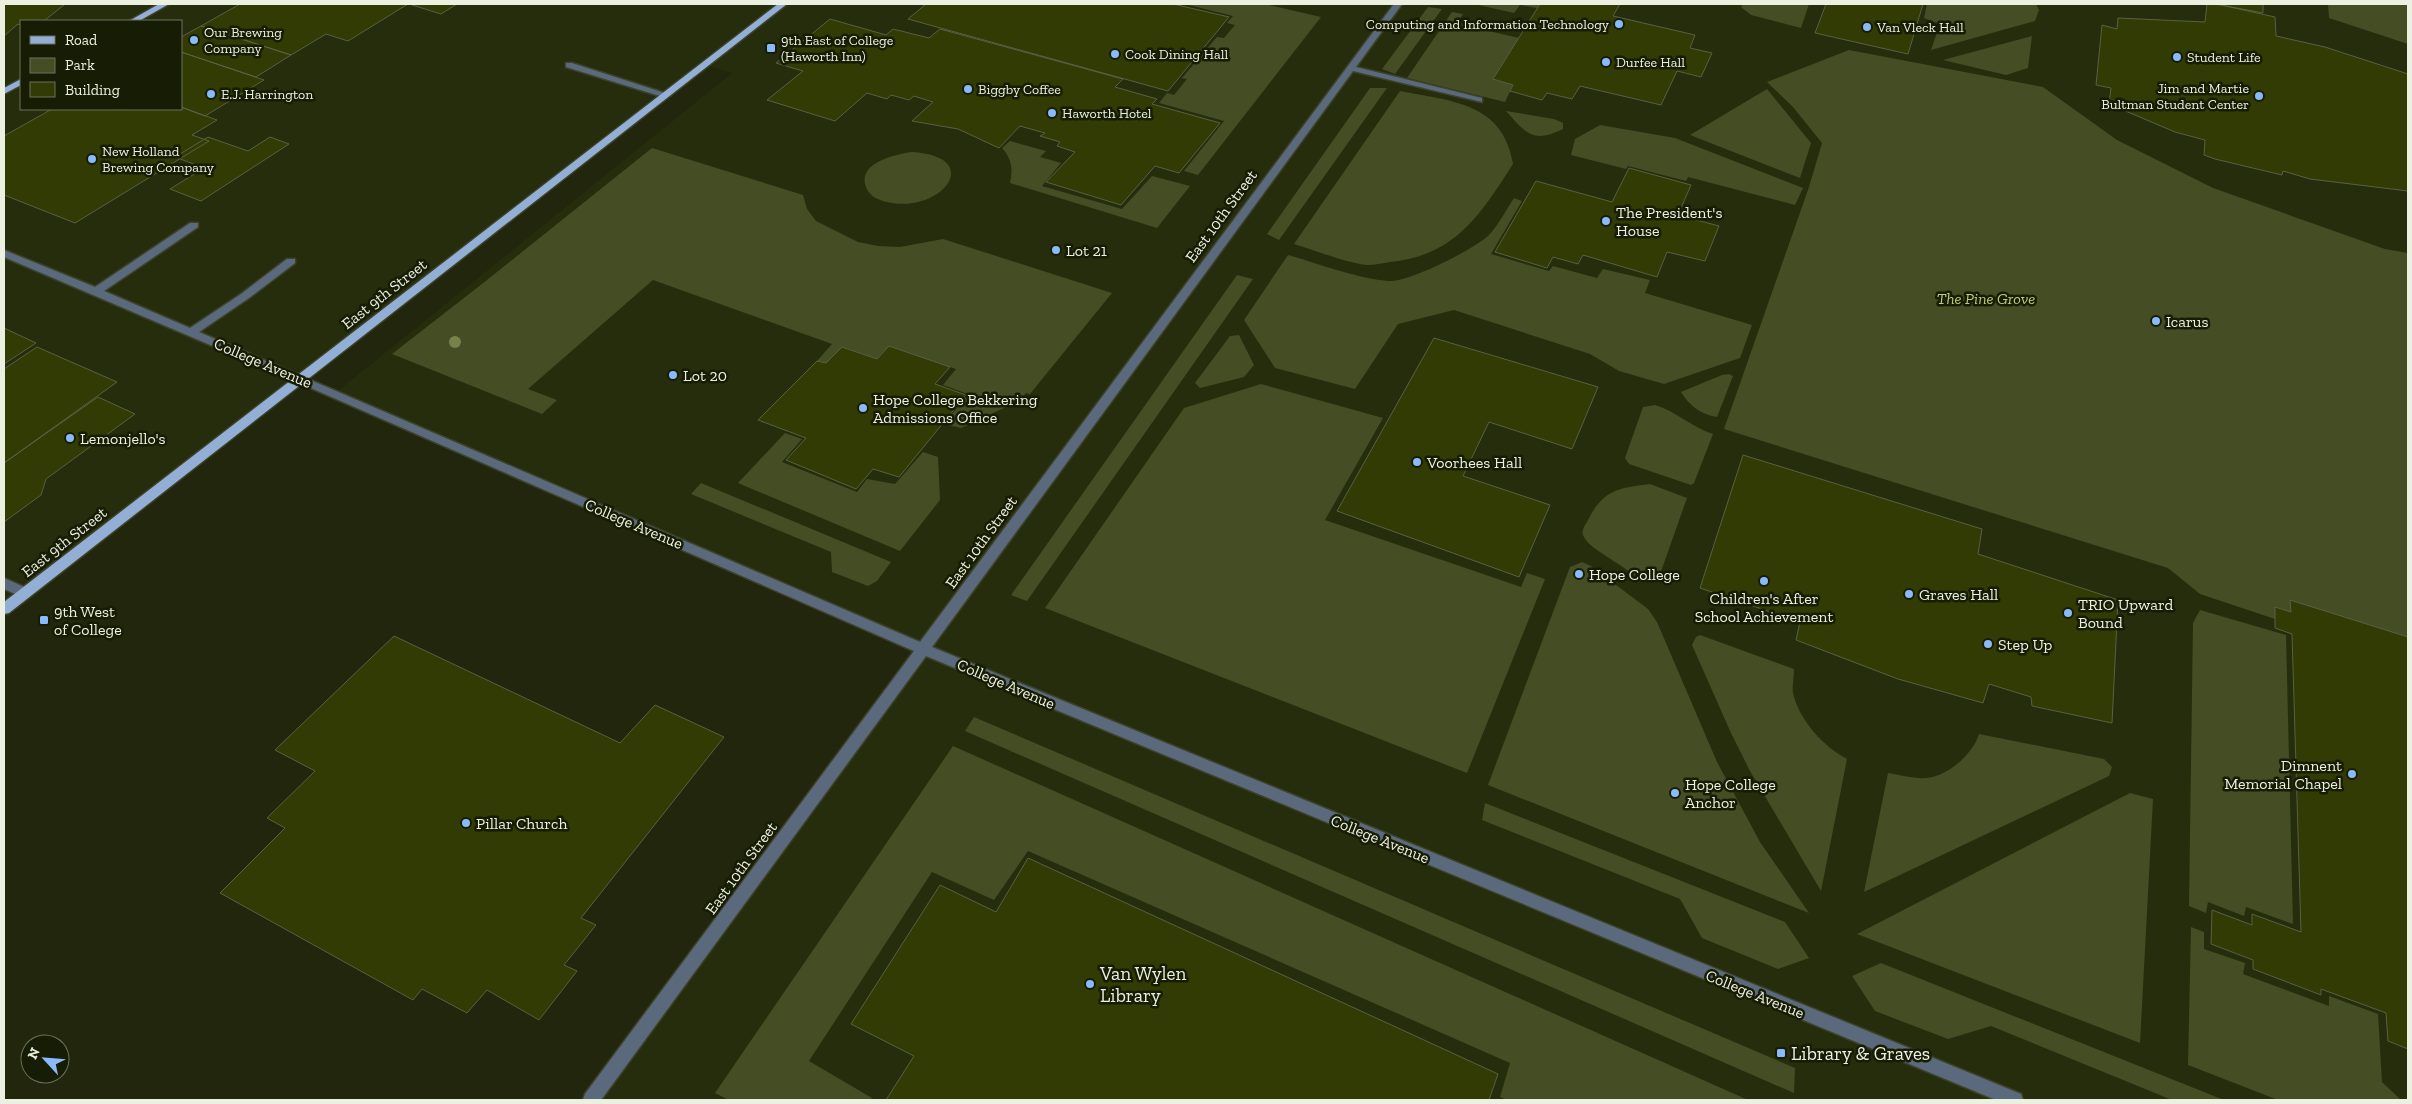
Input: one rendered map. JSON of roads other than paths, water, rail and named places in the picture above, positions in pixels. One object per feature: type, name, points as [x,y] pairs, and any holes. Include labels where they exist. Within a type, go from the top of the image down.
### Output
[{"type":"main road","points":[[135,20],[166,4]]},
{"type":"main road","name":"East 9th Street","points":[[4,609],[784,4]]},
{"type":"main road","points":[[4,92],[20,83]]},
{"type":"street","name":"East 10th Street","points":[[591,1100],[1398,4]]},
{"type":"street","points":[[569,65],[666,96]]},
{"type":"street","points":[[1351,68],[1479,100]]},
{"type":"street","points":[[95,292],[194,225]]},
{"type":"street","name":"College Avenue","points":[[4,253],[301,379],[924,649],[2015,1100]]},
{"type":"street","points":[[191,332],[245,296],[291,261]]},
{"type":"street","points":[[4,583],[24,593]]},
{"type":"place","name":"Computing and Information Technology","points":[[1619,24]]},
{"type":"place","name":"Van Vleck Hall","points":[[1867,27]]},
{"type":"place","name":"Our Brewing Company","points":[[194,40]]},
{"type":"place","name":"9th East of College (Haworth Inn)","points":[[771,48]]},
{"type":"place","name":"Cook Dining Hall","points":[[1115,54]]},
{"type":"place","name":"Student Life","points":[[2177,57]]},
{"type":"place","name":"Durfee Hall","points":[[1606,62]]},
{"type":"place","name":"Biggby Coffee","points":[[968,89]]},
{"type":"place","name":"E.J. Harrington","points":[[211,94]]},
{"type":"place","name":"Jim and Martie Bultman Student Center","points":[[2259,96]]},
{"type":"place","name":"Haworth Hotel","points":[[1052,113]]},
{"type":"place","name":"New Holland Brewing Company","points":[[92,159]]},
{"type":"place","name":"The President's House","points":[[1606,221]]},
{"type":"place","name":"Lot 21","points":[[1056,250]]},
{"type":"place","name":"Icarus","points":[[2156,321]]},
{"type":"place","name":"Lot 20","points":[[673,375]]},
{"type":"place","name":"Hope College Bekkering Admissions Office","points":[[863,408]]},
{"type":"place","name":"Lemonjello's","points":[[70,438]]},
{"type":"place","name":"Voorhees Hall","points":[[1417,462]]},
{"type":"place","name":"Hope College","points":[[1579,574]]},
{"type":"place","name":"Children's After School Achievement","points":[[1764,581]]},
{"type":"place","name":"Graves Hall","points":[[1909,594]]},
{"type":"place","name":"TRIO Upward Bound","points":[[2068,613]]},
{"type":"place","name":"9th West of College","points":[[44,620]]},
{"type":"place","name":"Step Up","points":[[1988,644]]},
{"type":"place","name":"Dimnent Memorial Chapel","points":[[2352,774]]},
{"type":"place","name":"Hope College Anchor","points":[[1675,793]]},
{"type":"place","name":"Pillar Church","points":[[466,823]]},
{"type":"place","name":"Van Wylen Library","points":[[1090,984]]},
{"type":"place","name":"Library & Graves","points":[[1781,1053]]},
{"type":"park label","name":"The Pine Grove","points":[[1986,298]]}]
